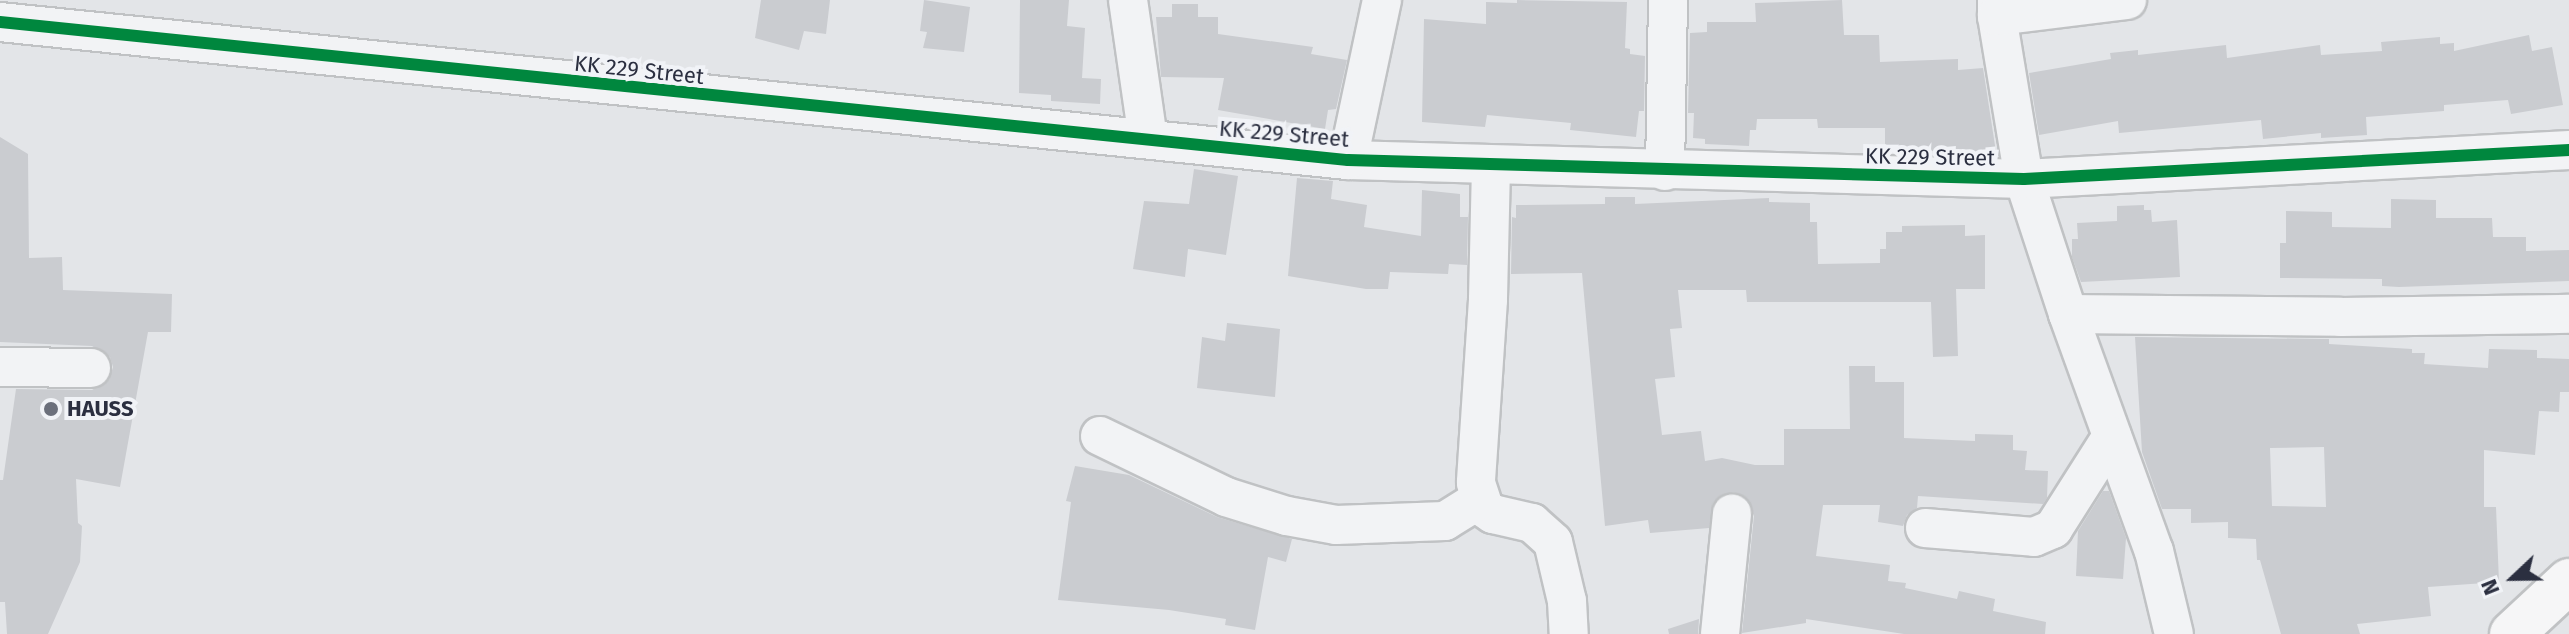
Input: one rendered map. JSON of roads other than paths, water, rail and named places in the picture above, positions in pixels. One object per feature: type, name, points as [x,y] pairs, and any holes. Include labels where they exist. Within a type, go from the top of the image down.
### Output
[{"type":"main road","points":[[2512,634],[2569,581]]},
{"type":"street","points":[[1128,0],[1148,139]]},
{"type":"street","points":[[1348,160],[1382,0]]},
{"type":"street","points":[[1665,171],[1668,0]]},
{"type":"street","points":[[2127,0],[1997,8],[2024,179],[2068,314],[2154,551],[2174,634]]},
{"type":"street","name":"KK 229 Street","points":[[0,22],[793,106],[1348,160],[2024,179],[2569,150]]},
{"type":"street","points":[[1491,166],[1488,300],[1476,483],[1479,500],[1493,514],[1532,523],[1553,542],[1567,601],[1569,634]]},
{"type":"street","points":[[2068,314],[2341,317],[2569,314]]},
{"type":"street","points":[[0,367],[91,368]]},
{"type":"street","points":[[1100,436],[1226,497],[1287,516],[1324,523],[1445,521],[1479,500]]},
{"type":"street","points":[[1925,528],[2034,537],[2053,529],[2112,436]]},
{"type":"street","points":[[1720,634],[1732,514]]},
{"type":"place","name":"HAUSS","points":[[51,409]]}]
